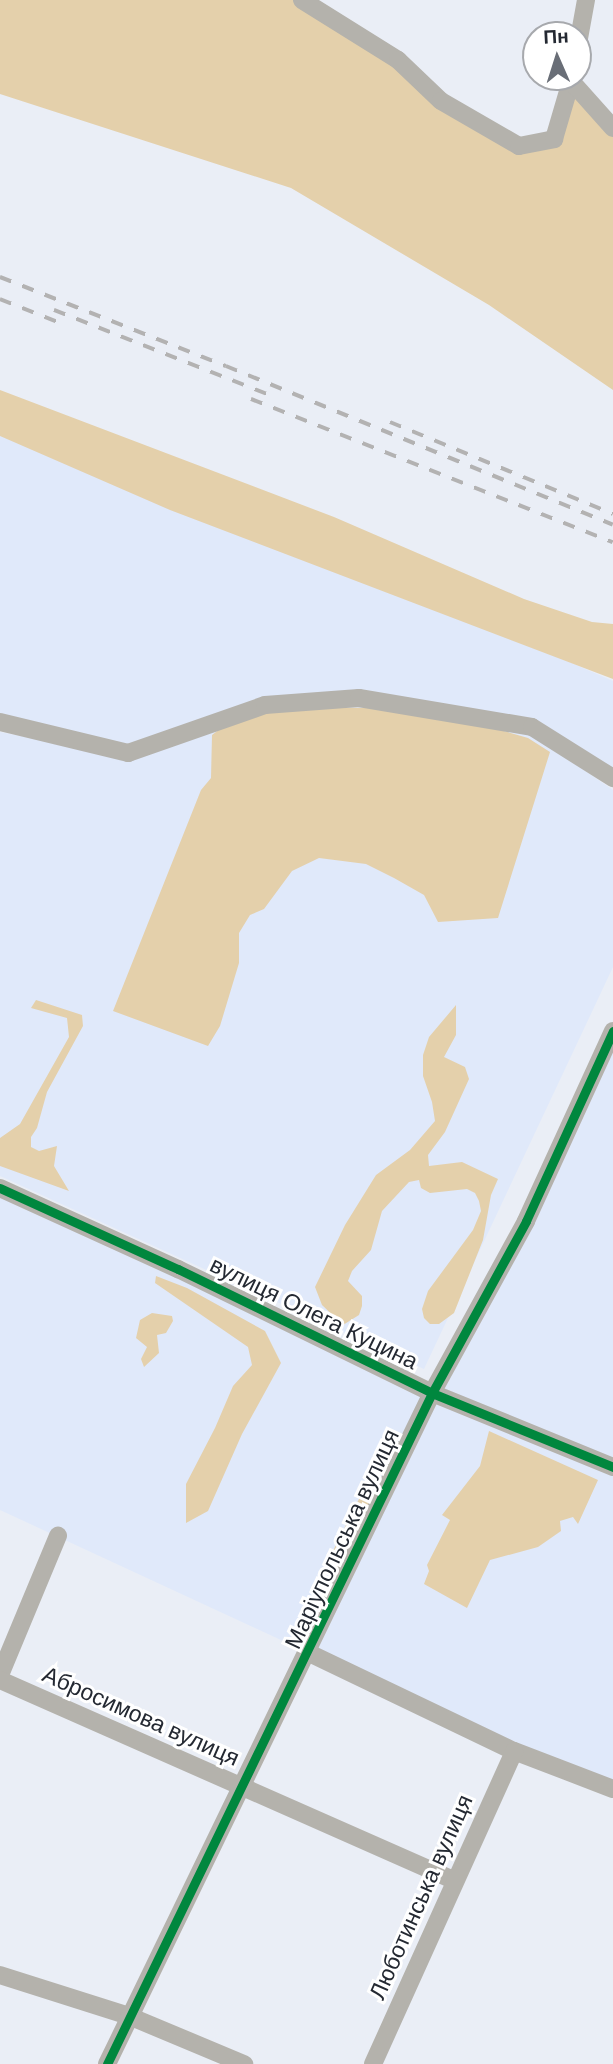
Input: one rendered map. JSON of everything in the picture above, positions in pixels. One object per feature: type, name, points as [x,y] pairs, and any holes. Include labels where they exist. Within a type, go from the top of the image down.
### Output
[{"type":"street","points":[[302,0],[398,60],[441,102],[519,146],[554,139],[568,91]]},
{"type":"street","points":[[582,21],[586,0]]},
{"type":"street","points":[[581,91],[613,128]]},
{"type":"street","points":[[0,722],[128,753],[265,705],[359,698],[532,727],[613,778]]},
{"type":"street","name":"Маріупольська вулиця","points":[[107,2064],[309,1653],[432,1393],[526,1221],[613,1031]]},
{"type":"street","name":"вулиця Олега Куцина","points":[[0,1188],[178,1269],[432,1393],[613,1467]]},
{"type":"street","points":[[0,1675],[58,1536]]},
{"type":"street","points":[[309,1653],[514,1751],[613,1789]]},
{"type":"street","name":"Абросимова вулиця","points":[[0,1680],[454,1880]]},
{"type":"street","name":"Люботинська вулиця","points":[[373,2064],[514,1751]]},
{"type":"street","points":[[0,1976],[129,2016],[244,2064]]},
{"type":"shaded area","points":[[0,0],[302,0],[519,146],[554,139],[568,91],[580,91],[613,128],[613,390],[489,305],[291,188],[0,94]]},
{"type":"shaded area","points":[[0,390],[334,517],[524,599],[592,622],[613,624],[613,679],[170,510],[0,436]]},
{"type":"shaded area","points":[[0,432],[279,536],[613,681],[613,778],[532,727],[359,698],[265,705],[128,753],[0,722]]},
{"type":"shaded area","points":[[359,700],[530,733],[613,790],[613,967],[424,1369],[0,1176],[0,732],[129,758],[265,708]]},
{"type":"shaded area","points":[[299,707],[376,708],[479,724],[528,738],[550,752],[498,918],[438,922],[424,895],[394,878],[366,864],[319,858],[292,871],[264,909],[250,915],[239,933],[239,963],[220,1026],[208,1046],[113,1011],[201,790],[211,778],[212,735],[225,725],[268,711]]},
{"type":"shaded area","points":[[36,1000],[82,1015],[83,1026],[47,1092],[37,1128],[31,1137],[31,1147],[39,1151],[57,1146],[54,1166],[69,1191],[0,1166],[0,1138],[20,1124],[69,1037],[67,1018],[31,1008]]},
{"type":"shaded area","points":[[456,1005],[456,1035],[444,1057],[465,1067],[469,1079],[445,1132],[428,1155],[429,1166],[462,1162],[498,1179],[491,1195],[483,1240],[454,1313],[439,1324],[430,1324],[424,1318],[422,1309],[428,1291],[473,1230],[481,1211],[475,1193],[467,1189],[430,1193],[421,1188],[419,1180],[409,1182],[382,1211],[371,1250],[352,1271],[348,1281],[362,1296],[362,1306],[359,1315],[343,1325],[322,1305],[315,1287],[345,1225],[376,1175],[410,1150],[435,1121],[423,1076],[423,1055],[429,1037]]},
{"type":"shaded area","points":[[613,1031],[613,1789],[309,1653],[0,1510],[0,1188],[432,1393]]},
{"type":"shaded area","points":[[156,1276],[187,1288],[265,1331],[281,1363],[242,1434],[208,1511],[186,1523],[186,1484],[233,1386],[252,1365],[248,1347],[155,1283]]},
{"type":"shaded area","points":[[152,1313],[172,1316],[173,1321],[166,1333],[157,1335],[159,1353],[144,1367],[141,1359],[147,1347],[136,1338],[140,1320]]},
{"type":"shaded area","points":[[489,1431],[598,1480],[578,1524],[573,1517],[560,1521],[561,1531],[538,1547],[490,1560],[467,1608],[424,1584],[429,1571],[427,1565],[450,1520],[442,1515],[480,1466]]},
{"type":"shaded area","points":[[366,1496],[376,1502],[335,1579],[327,1563],[360,1497]]},
{"type":"railway","points":[[0,277],[226,366],[613,525]]},
{"type":"railway","points":[[0,299],[65,325]]},
{"type":"railway","points":[[54,310],[272,396]]},
{"type":"railway","points":[[251,399],[613,542]]},
{"type":"railway","points":[[390,422],[613,514]]},
{"type":"cycle path","points":[[107,2064],[432,1393],[526,1221],[613,1031]]},
{"type":"cycle path","points":[[0,1188],[178,1269],[432,1393],[613,1467]]}]
